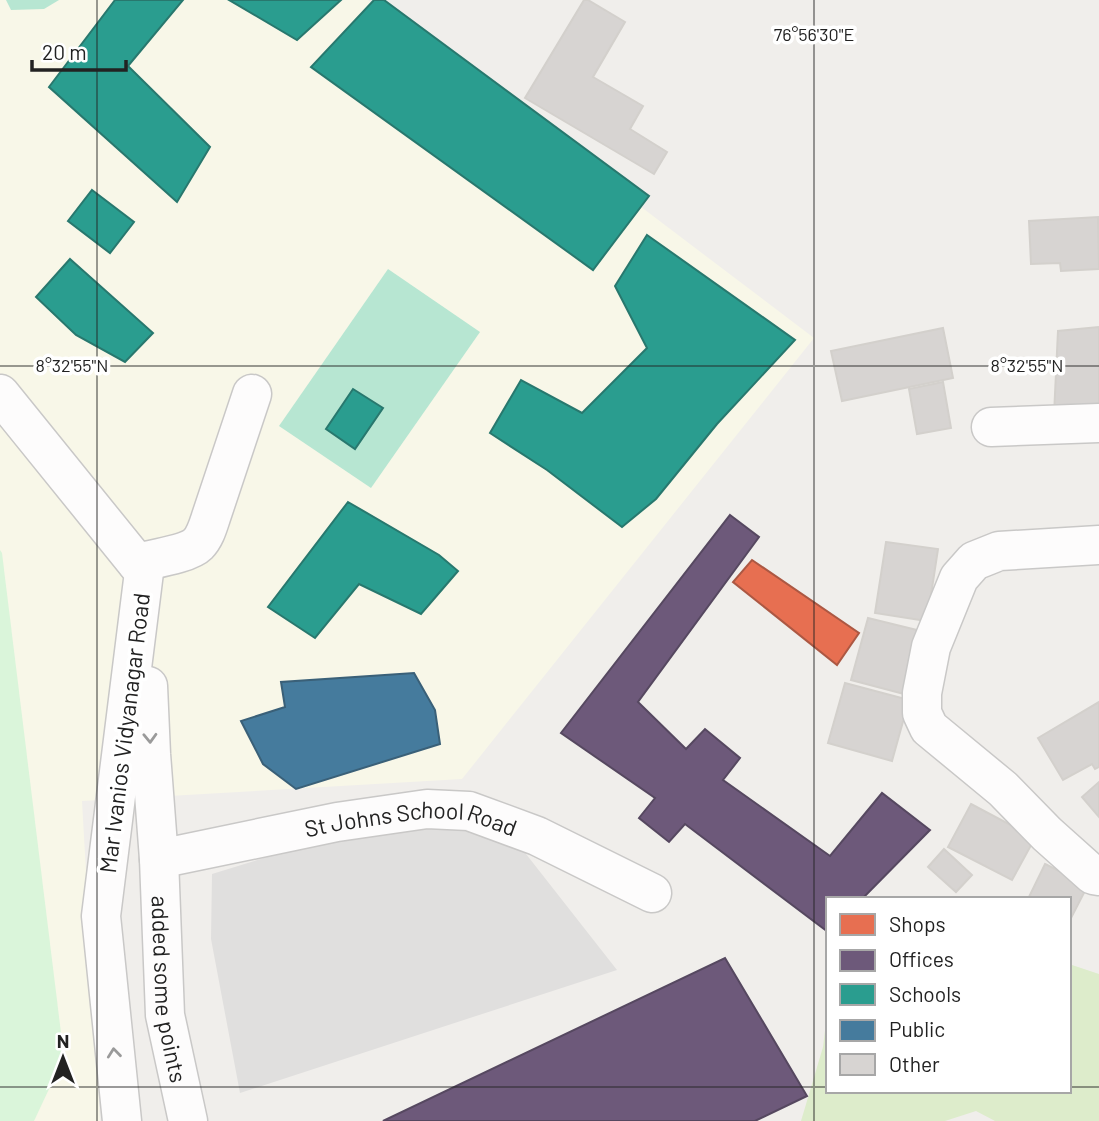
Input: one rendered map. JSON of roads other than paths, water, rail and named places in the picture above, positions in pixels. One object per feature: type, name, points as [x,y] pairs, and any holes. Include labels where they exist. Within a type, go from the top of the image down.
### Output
[{"type":"street","name":"Mar Ivanios Vidyanagar Road","points":[[0,394],[140,568],[101,916],[122,1121]]},
{"type":"street","points":[[140,568],[186,551],[196,546],[203,537],[252,394]]},
{"type":"street","points":[[991,427],[1099,423]]},
{"type":"street","points":[[1099,545],[999,551],[974,561],[959,579],[932,647],[922,693],[922,713],[929,728],[1003,789],[1047,834],[1093,875],[1099,876]]},
{"type":"street","name":"added some points","points":[[140,568],[159,859],[165,1015],[188,1120]]},
{"type":"street","name":"St Johns School Road","points":[[159,859],[337,822],[427,809],[469,811],[537,836],[652,893]]}]
